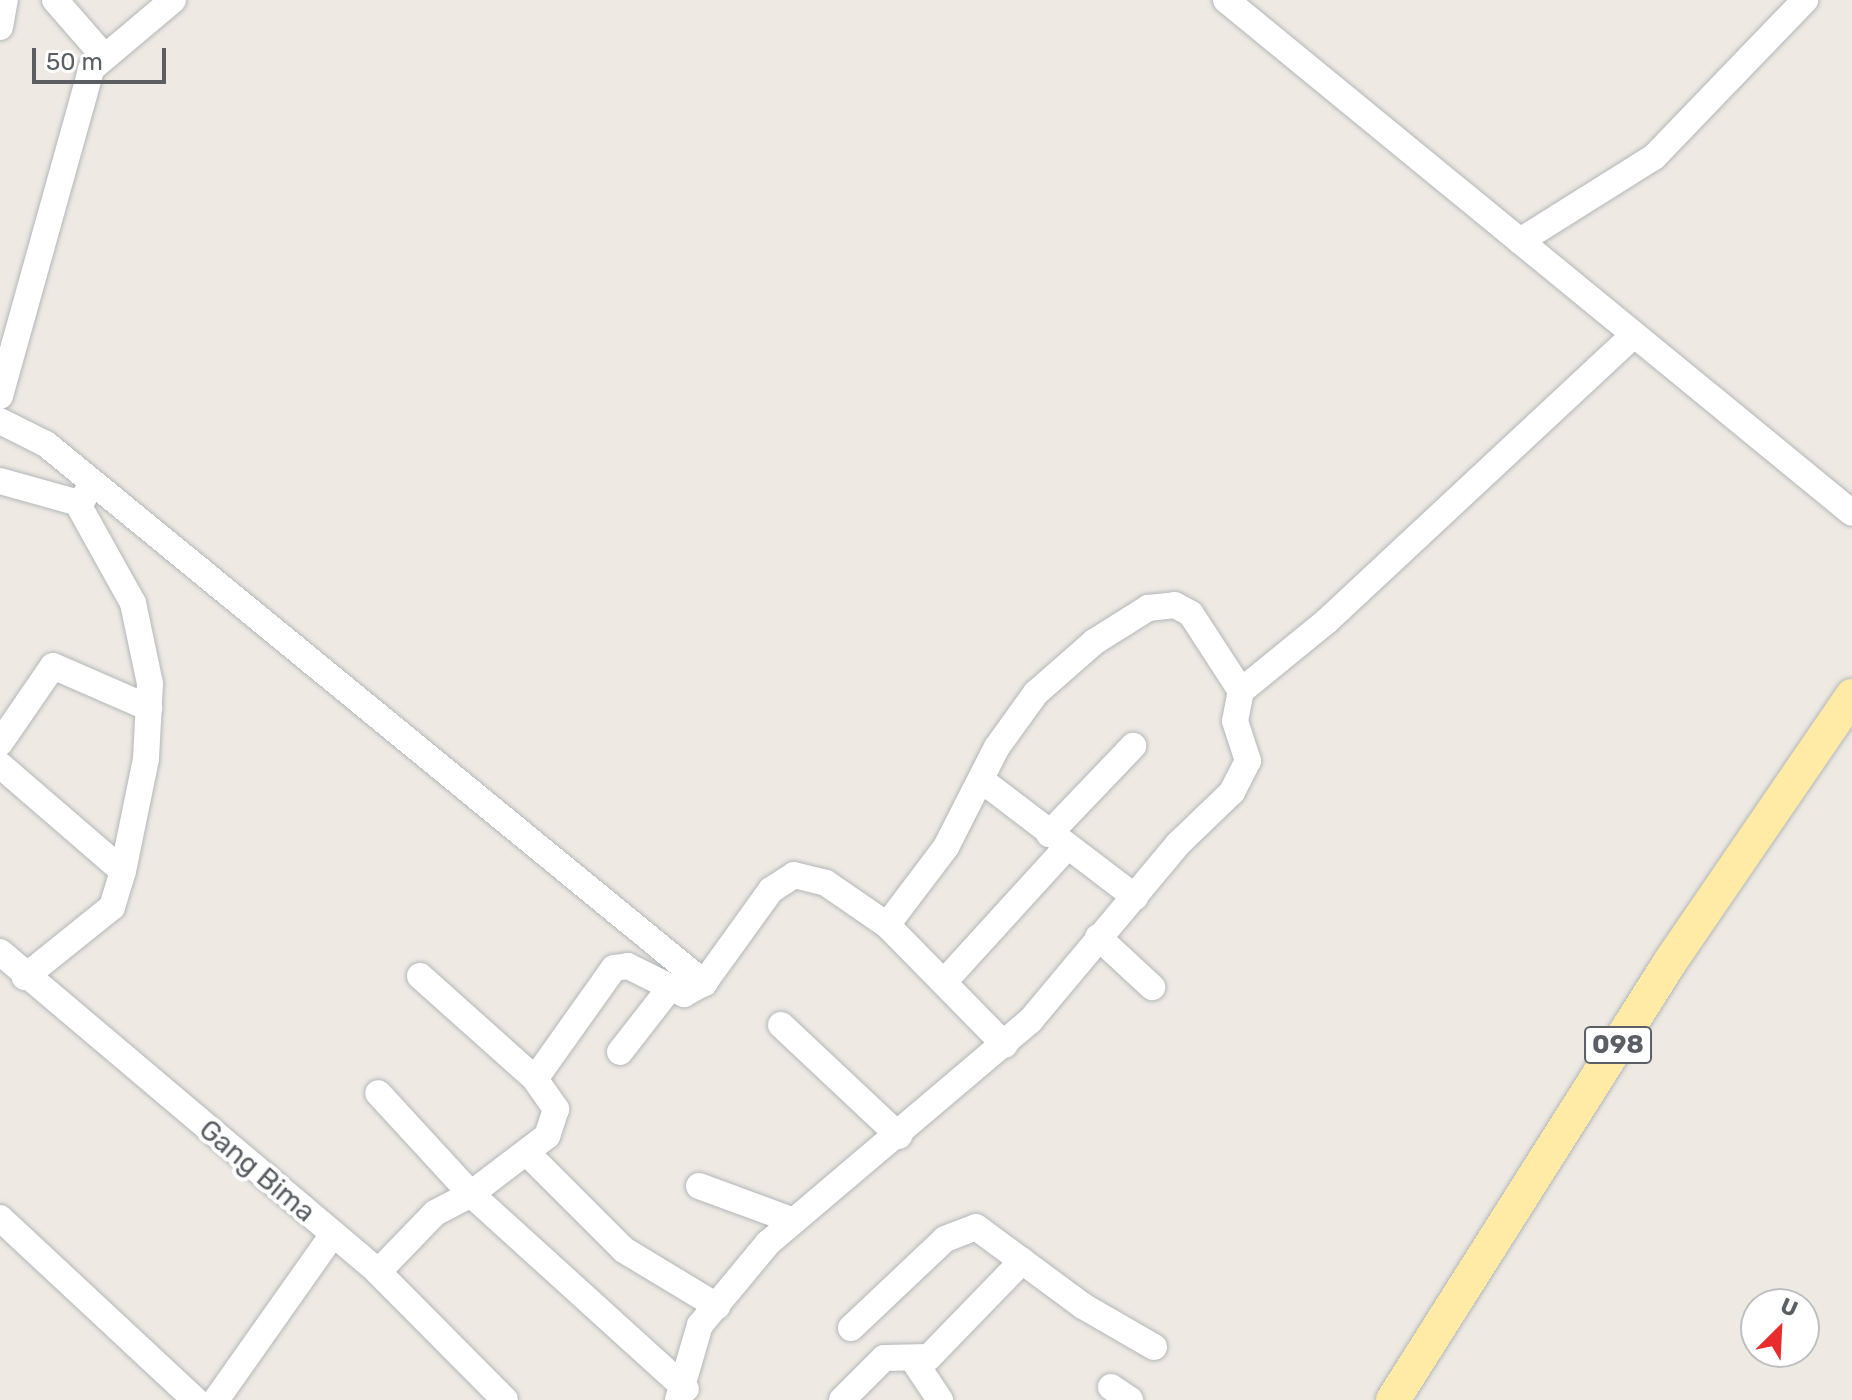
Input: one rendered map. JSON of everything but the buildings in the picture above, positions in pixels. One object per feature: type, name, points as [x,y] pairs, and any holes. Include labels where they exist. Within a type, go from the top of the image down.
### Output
[{"type":"main road","name":"098","points":[[1393,1400],[1672,959],[1852,696]]},
{"type":"street","points":[[0,27],[5,0]]},
{"type":"street","points":[[55,0],[102,54]]},
{"type":"street","points":[[0,396],[83,88],[102,54],[173,0]]},
{"type":"street","points":[[1226,0],[1852,513]]},
{"type":"street","points":[[1520,241],[1654,157],[1805,0]]},
{"type":"street","points":[[682,1394],[693,1341],[717,1306],[794,1221],[1005,1045],[1248,769],[1235,721],[1241,691],[1328,620],[1634,335]]},
{"type":"street","points":[[0,421],[46,444],[86,493],[704,983]]},
{"type":"street","points":[[0,481],[86,493]]},
{"type":"street","points":[[25,977],[112,907],[123,871],[149,708],[142,627],[86,493]]},
{"type":"street","points":[[887,925],[984,782],[997,747],[1036,693],[1094,642],[1156,605],[1191,614],[1241,691]]},
{"type":"street","points":[[0,743],[53,666],[149,708]]},
{"type":"street","points":[[944,982],[1133,746]]},
{"type":"street","points":[[0,765],[123,871]]},
{"type":"street","points":[[984,782],[1135,897]]},
{"type":"street","points":[[535,1079],[614,968],[628,966],[669,989],[686,994],[704,983],[771,890],[794,875],[826,883],[887,925],[1005,1045]]},
{"type":"street","points":[[1098,937],[1152,987]]},
{"type":"street","name":"Gang Bima","points":[[0,952],[25,977],[378,1272],[505,1400]]},
{"type":"street","points":[[378,1272],[435,1213],[471,1194],[528,1154],[555,1119],[552,1098],[535,1079],[420,976]]},
{"type":"street","points":[[620,1052],[669,989]]},
{"type":"street","points":[[781,1025],[899,1136]]},
{"type":"street","points":[[378,1093],[471,1194],[682,1394]]},
{"type":"street","points":[[528,1154],[624,1250],[717,1306]]},
{"type":"street","points":[[699,1186],[794,1221]]},
{"type":"street","points":[[0,1218],[195,1400]]},
{"type":"street","points":[[851,1328],[945,1239],[967,1229],[990,1233],[1022,1261],[1154,1347]]},
{"type":"street","points":[[216,1400],[333,1234]]},
{"type":"street","points":[[842,1400],[884,1358],[914,1361],[939,1347],[1022,1261]]},
{"type":"street","points":[[914,1361],[940,1400]]}]
